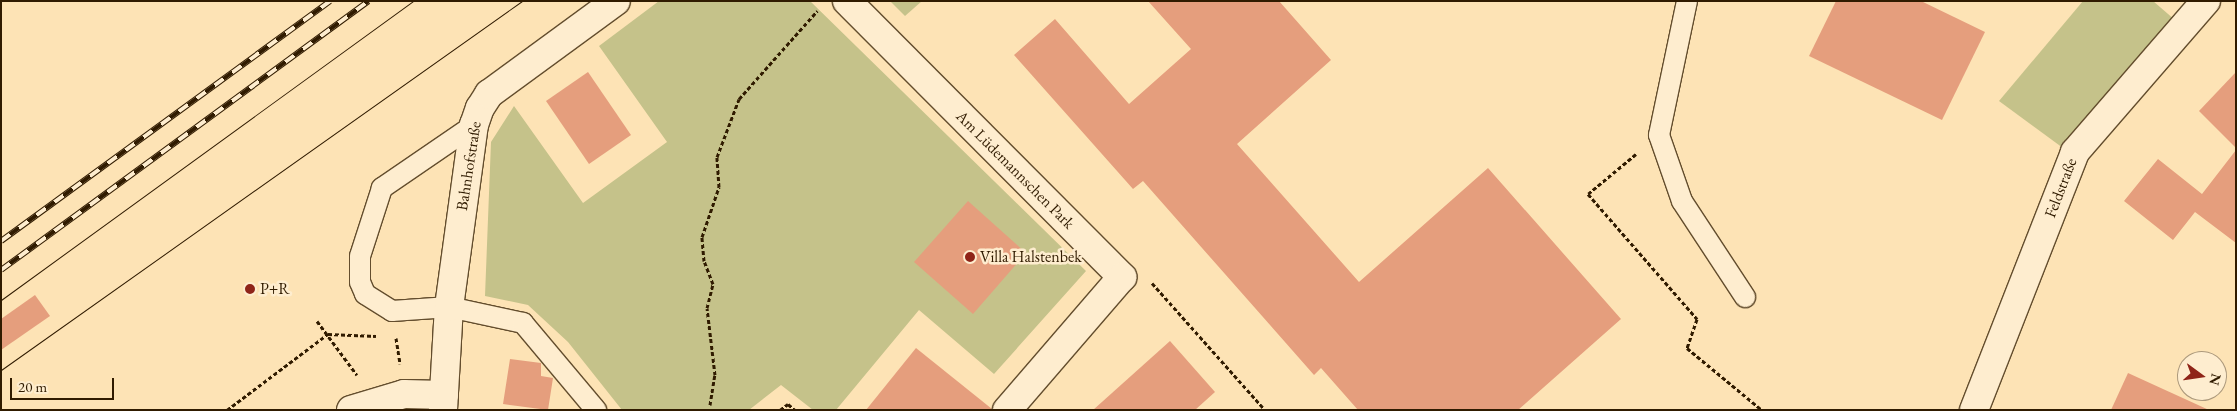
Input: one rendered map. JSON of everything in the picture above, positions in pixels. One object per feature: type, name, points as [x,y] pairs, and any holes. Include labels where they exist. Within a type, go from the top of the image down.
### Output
[{"type":"street","name":"Bahnhofstraße","points":[[443,402],[448,307],[474,125],[488,94],[616,1]]},
{"type":"street","name":"Feldstraße","points":[[1974,410],[2075,152],[2206,1]]},
{"type":"street","name":"Am Lüdemannschen Park","points":[[835,3],[1122,277],[1007,410]]},
{"type":"street","points":[[351,410],[404,394],[443,402]]},
{"type":"lane","points":[[1687,1],[1659,135],[1682,201],[1745,297]]},
{"type":"lane","points":[[474,125],[382,188],[360,256],[360,282],[365,294],[392,311],[448,307],[523,323],[596,410]]},
{"type":"path","points":[[710,405],[715,375],[708,308],[713,284],[704,261],[702,237],[719,187],[717,157],[740,99],[835,3]]},
{"type":"path","points":[[1659,135],[1588,194],[1697,319],[1687,348],[1762,410]]},
{"type":"path","points":[[317,321],[346,360]]},
{"type":"path","points":[[227,410],[328,334],[446,344]]},
{"type":"path","points":[[780,410],[788,404],[795,410]]},
{"type":"shaded area","points":[[659,1],[810,1],[1086,271],[994,374],[919,310],[836,410],[813,410],[781,385],[749,410],[622,410],[568,342],[528,305],[485,296],[491,142],[514,106],[583,203],[667,142],[599,46]]},
{"type":"shaded area","points":[[890,1],[922,1],[905,16]]},
{"type":"shaded area","points":[[2083,1],[2153,1],[2175,20],[2063,148],[1999,101]]},
{"type":"building","points":[[1148,1],[1279,1],[1331,60],[1237,144],[1359,282],[1488,168],[1621,319],[1518,410],[1358,410],[1321,368],[1314,375],[1143,181],[1133,189],[1014,55],[1055,19],[1129,104],[1191,49]]},
{"type":"building","points":[[1836,1],[1921,1],[1985,32],[1942,120],[1809,56]]},
{"type":"building","points":[[588,72],[631,135],[589,164],[546,101]]},
{"type":"building","points":[[2236,72],[2236,148],[2199,111]]},
{"type":"building","points":[[2236,150],[2236,243],[2195,212],[2173,240],[2124,201],[2158,159],[2202,194]]},
{"type":"building","name":"Villa Halstenbek","points":[[968,201],[1026,253],[973,314],[914,262]]},
{"type":"building","points":[[35,295],[50,316],[1,350],[1,319]]},
{"type":"building","points":[[1170,341],[1215,392],[1195,410],[1093,410]]},
{"type":"building","points":[[916,348],[992,409],[992,410],[866,410]]},
{"type":"building","points":[[510,359],[541,363],[541,376],[553,378],[548,410],[503,404]]},
{"type":"building","points":[[2128,373],[2177,395],[2177,401],[2189,401],[2209,410],[2111,410]]},
{"type":"tram line","points":[[1,300],[413,1]]},
{"type":"tram line","points":[[1,370],[522,1]]},
{"type":"railway","points":[[1,241],[330,1]]},
{"type":"railway","points":[[1,270],[368,1]]},
{"type":"place","name":"Villa Halstenbek","points":[[970,257]]},
{"type":"place","name":"P+R","points":[[250,289]]}]
